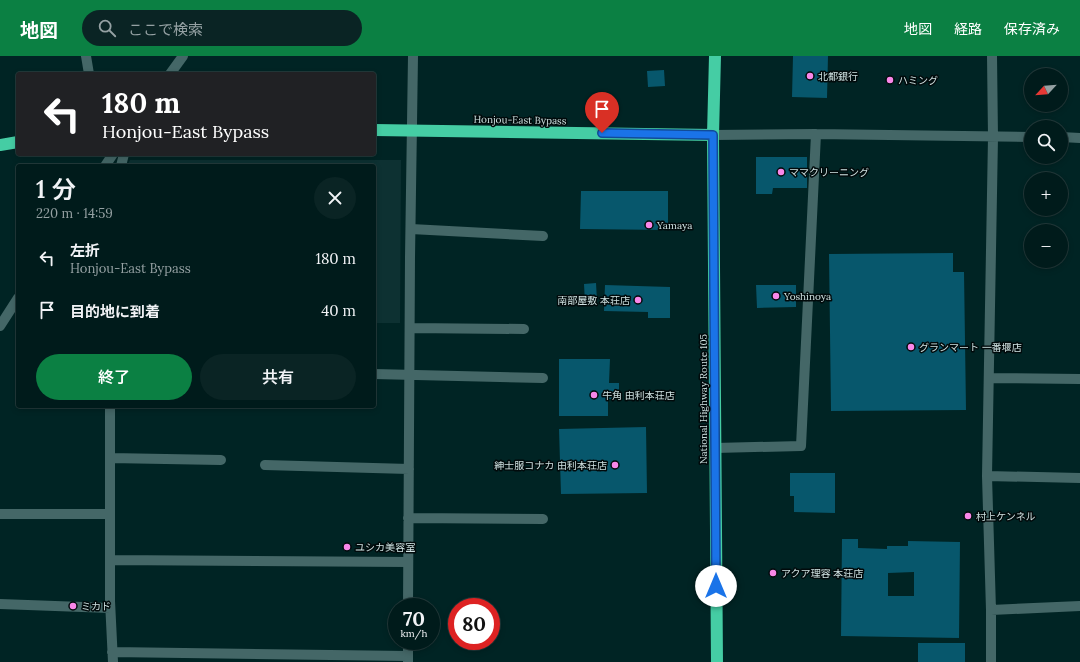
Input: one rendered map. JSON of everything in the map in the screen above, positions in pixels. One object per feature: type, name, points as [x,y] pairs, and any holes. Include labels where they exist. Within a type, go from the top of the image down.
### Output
[{"type":"highway","name":"National Highway Route 105","points":[[715,56],[713,135],[716,662]]},
{"type":"highway","name":"Honjou-East Bypass","points":[[376,130],[713,135]]},
{"type":"highway","points":[[0,145],[16,142]]},
{"type":"street","points":[[86,56],[89,72]]},
{"type":"street","points":[[171,72],[183,56]]},
{"type":"street","points":[[408,598],[410,228],[413,56]]},
{"type":"street","points":[[991,662],[987,476],[993,137],[992,56]]},
{"type":"street","points":[[715,448],[801,446],[816,134]]},
{"type":"street","points":[[713,135],[816,134],[1024,137]]},
{"type":"street","points":[[1068,137],[1080,138]]},
{"type":"street","points":[[410,228],[543,236]]},
{"type":"street","points":[[0,326],[16,301]]},
{"type":"street","points":[[410,328],[524,329]]},
{"type":"street","points":[[376,374],[543,378]]},
{"type":"street","points":[[989,378],[1080,379]]},
{"type":"street","points":[[110,408],[110,608],[112,657],[408,659]]},
{"type":"street","points":[[110,458],[221,460]]},
{"type":"street","points":[[265,465],[409,469]]},
{"type":"street","points":[[987,476],[1080,478]]},
{"type":"street","points":[[0,514],[110,514]]},
{"type":"street","points":[[408,518],[543,519]]},
{"type":"street","points":[[110,560],[408,562]]},
{"type":"street","points":[[0,604],[110,608]]},
{"type":"street","points":[[991,610],[1080,606]]},
{"type":"shaded area","points":[[130,160],[401,160],[400,323],[376,323],[376,164],[128,164]]},
{"type":"building","name":"北都銀行","points":[[793,56],[828,56],[827,98],[792,97]]},
{"type":"building","points":[[664,70],[665,86],[648,87],[647,71]]},
{"type":"building","name":"ママクリーニング","points":[[756,157],[807,157],[807,188],[773,188],[772,194],[756,194]]},
{"type":"building","points":[[581,191],[668,191],[668,230],[580,229]]},
{"type":"building","points":[[953,253],[953,272],[964,272],[966,410],[831,411],[829,254]]},
{"type":"building","points":[[596,283],[597,301],[585,302],[584,284]]},
{"type":"building","points":[[605,285],[670,287],[670,318],[648,318],[648,312],[604,311]]},
{"type":"building","name":"Yoshinoya","points":[[756,285],[796,285],[796,307],[757,308]]},
{"type":"building","points":[[559,359],[610,359],[609,383],[619,383],[619,399],[608,399],[608,416],[559,416]]},
{"type":"building","points":[[646,427],[647,493],[561,494],[559,429]]},
{"type":"building","points":[[790,473],[835,473],[835,513],[794,512],[794,496],[790,496]]},
{"type":"building","points":[[842,539],[858,539],[858,548],[887,549],[887,546],[908,546],[908,541],[960,542],[959,638],[841,636]],"holes":[[[914,572],[914,596],[888,596],[888,573]]]},
{"type":"building","points":[[918,643],[965,643],[965,662],[918,662]]},
{"type":"place","name":"北都銀行","points":[[810,76]]},
{"type":"place","name":"ハミング","points":[[890,80]]},
{"type":"place","name":"ママクリーニング","points":[[781,172]]},
{"type":"place","name":"Yamaya","points":[[649,225]]},
{"type":"place","name":"Yoshinoya","points":[[776,296]]},
{"type":"place","name":"南部屋敷 本荘店","points":[[638,300]]},
{"type":"place","name":"グランマート 一番堰店","points":[[911,347]]},
{"type":"place","name":"牛角 由利本荘店","points":[[594,395]]},
{"type":"place","name":"紳士服コナカ 由利本荘店","points":[[615,465]]},
{"type":"place","name":"村上ケンネル","points":[[968,516]]},
{"type":"place","name":"ユシカ美容室","points":[[347,547]]},
{"type":"place","name":"アクア理容 本荘店","points":[[773,573]]},
{"type":"place","name":"ミカド","points":[[73,606]]},
{"type":"route","points":[[602,133],[713,135],[716,586]]}]
